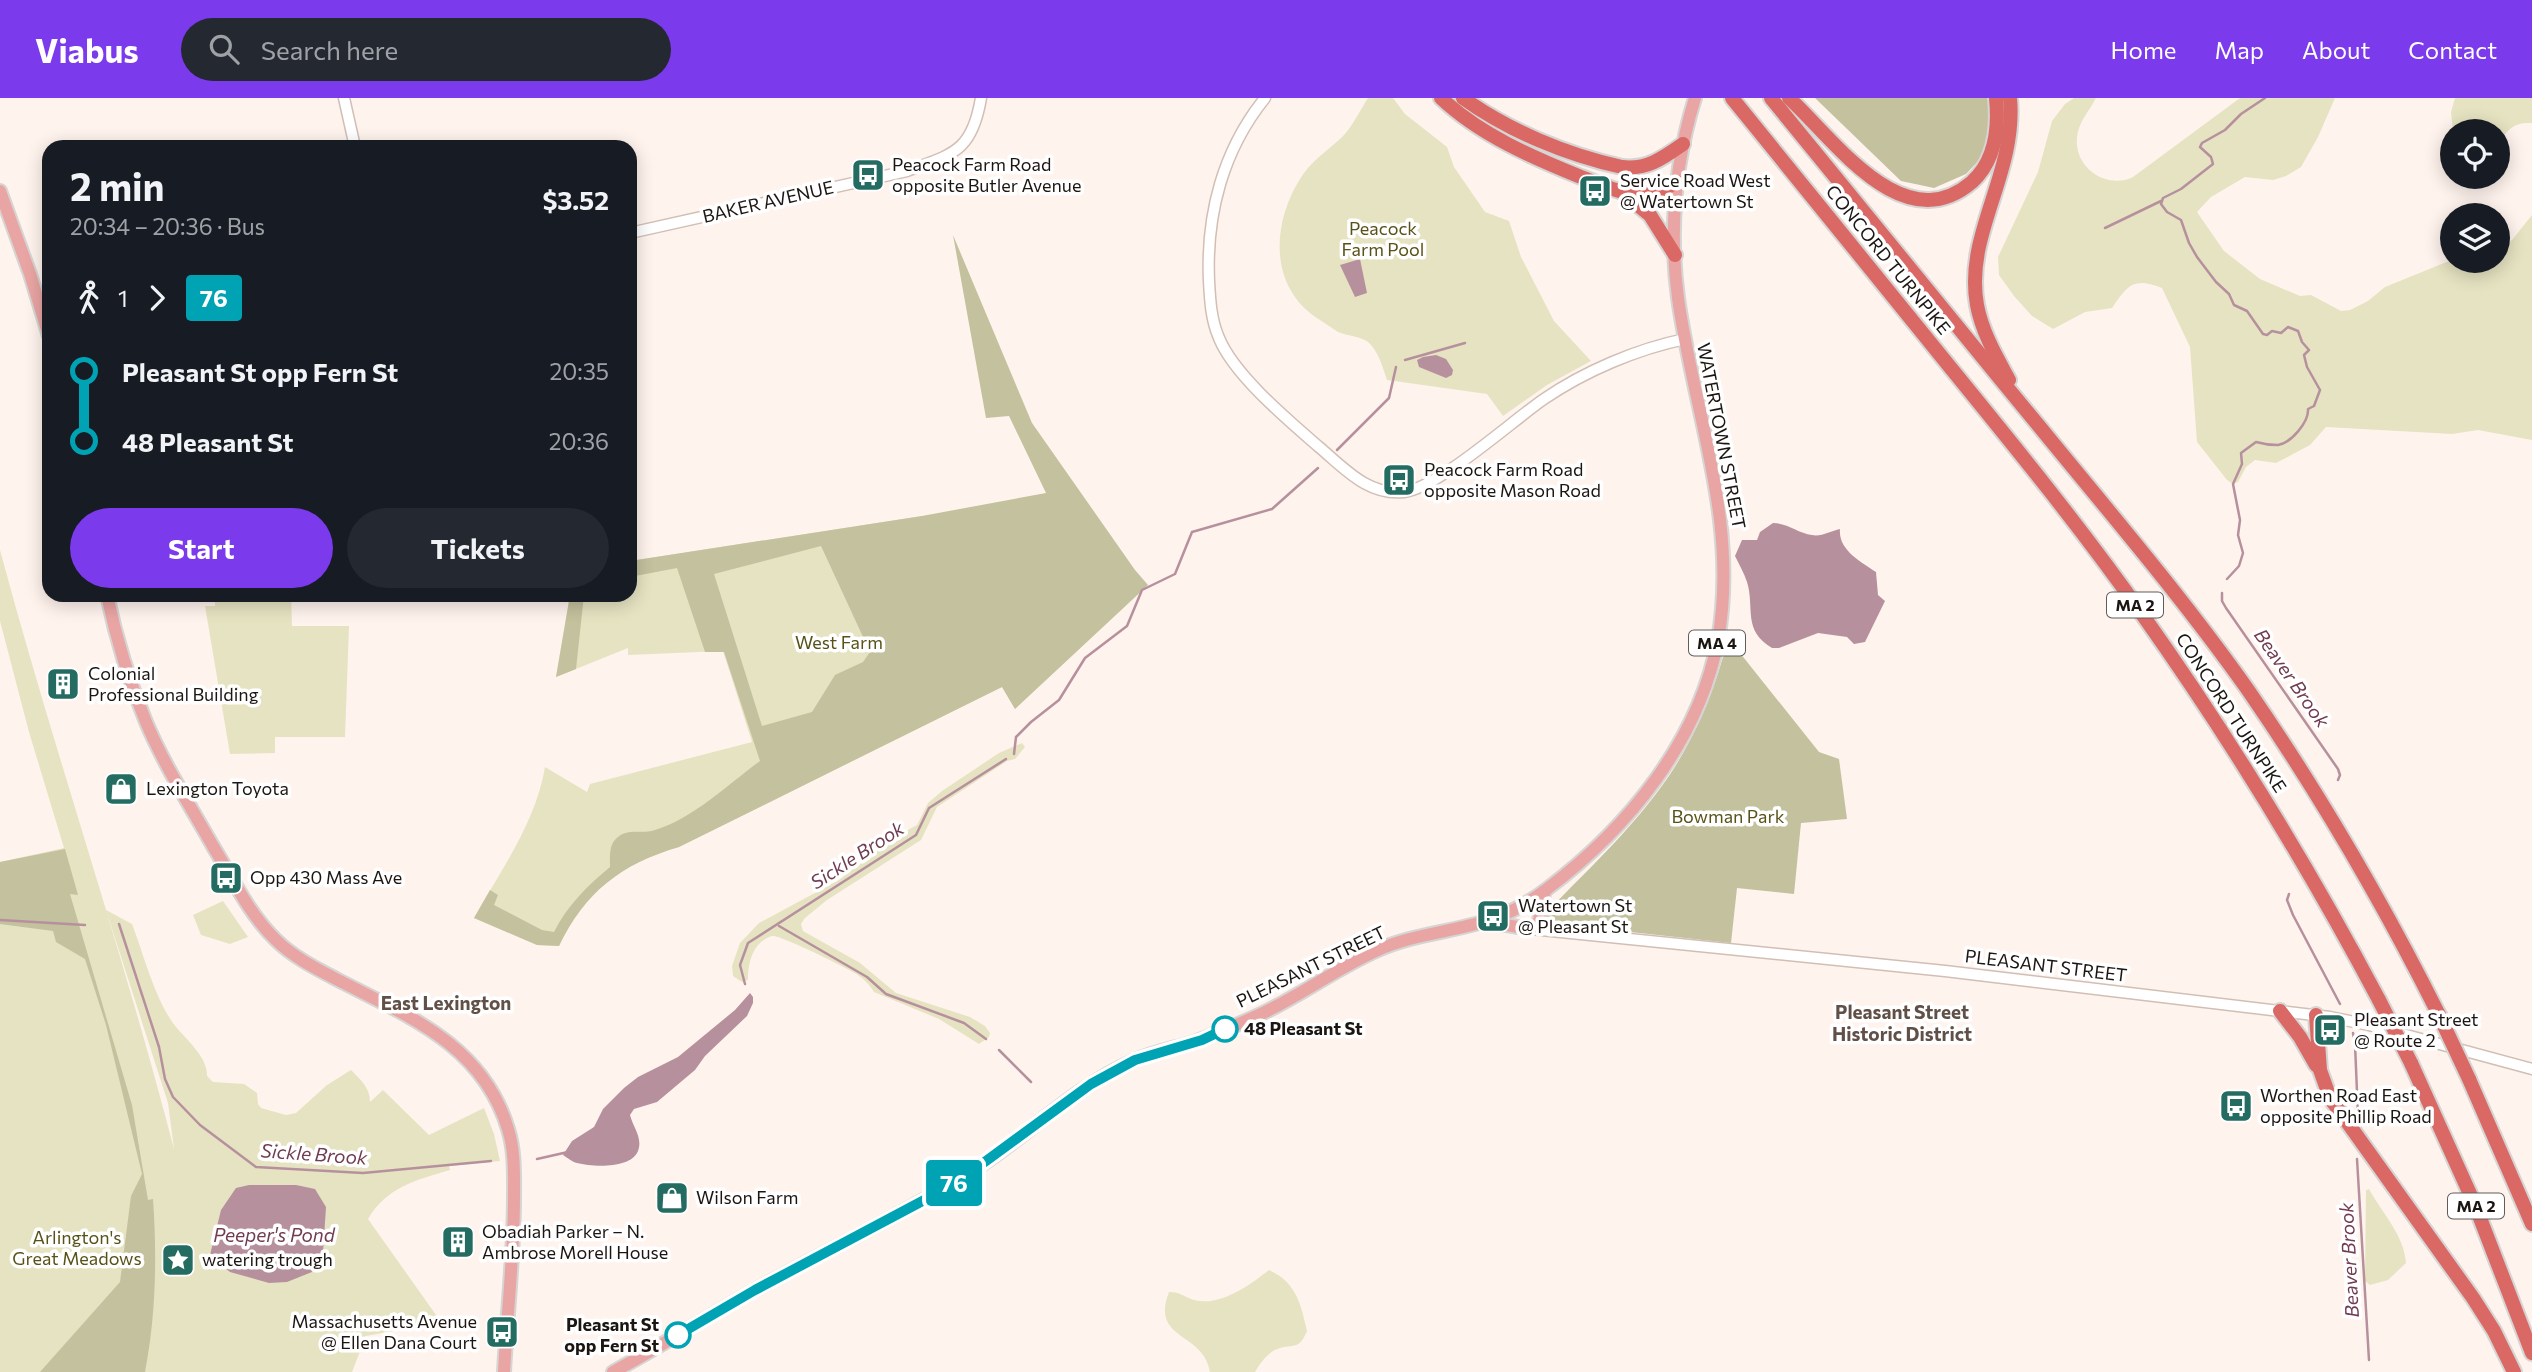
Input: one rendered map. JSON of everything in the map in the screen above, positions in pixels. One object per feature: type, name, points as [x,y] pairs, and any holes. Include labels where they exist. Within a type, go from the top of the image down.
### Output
[{"type":"highway","points":[[1441,98],[1468,120],[1515,147],[1560,168],[1619,190],[1648,195],[1677,182]]},
{"type":"highway","points":[[1463,98],[1487,114],[1536,138],[1622,167],[1651,165],[1683,144]]},
{"type":"highway","points":[[1726,98],[1745,114]]},
{"type":"highway","name":"CONCORD TURNPIKE","points":[[1732,98],[2036,473],[2141,613],[2200,698],[2323,897],[2411,1063],[2480,1216],[2532,1353]]},
{"type":"highway","name":"CONCORD TURNPIKE","points":[[1771,98],[2186,606],[2255,702],[2349,850],[2439,1015],[2532,1224]]},
{"type":"highway","points":[[1789,98],[1870,178],[1894,192],[1926,199],[1956,192],[1972,182],[1983,170],[1995,142],[1996,98]]},
{"type":"highway","points":[[2010,98],[2008,154],[1979,248],[1975,288],[1985,333],[2025,409]]},
{"type":"highway","points":[[1619,190],[1650,215],[1675,255]]},
{"type":"highway","points":[[2280,1011],[2303,1042],[2338,1111],[2473,1298],[2514,1372]]},
{"type":"highway","points":[[2316,1015],[2320,1073]]},
{"type":"main road","name":"WATERTOWN STREET","points":[[1533,906],[1545,891],[1578,864],[1623,819],[1678,748],[1701,698],[1718,640],[1724,575],[1722,522],[1716,480],[1685,339],[1675,255],[1677,182],[1695,98]]},
{"type":"main road","points":[[0,191],[42,313]]},
{"type":"main road","points":[[109,602],[127,670],[146,723],[244,900],[261,923],[277,941],[300,959],[404,1012],[444,1038],[480,1074],[496,1101],[508,1128],[514,1160],[514,1221],[504,1372]]},
{"type":"main road","points":[[1520,905],[1533,906],[1541,916],[1529,926],[1514,918],[1515,910],[1520,905]]},
{"type":"main road","name":"PLEASANT STREET","points":[[613,1372],[755,1290],[930,1197],[1000,1153],[1072,1096],[1135,1060],[1202,1040],[1262,1013],[1379,949],[1448,929],[1486,922],[1515,910]]},
{"type":"main road","name":"PLEASANT STREET","points":[[1486,922],[1529,926]]},
{"type":"street","points":[[344,98],[353,140]]},
{"type":"street","name":"BAKER AVENUE","points":[[637,231],[906,171],[957,151],[969,138],[981,98]]},
{"type":"street","points":[[1265,98],[1234,145],[1220,181],[1210,225],[1212,317],[1219,340],[1243,374],[1303,433],[1359,481],[1384,493],[1422,488],[1545,398],[1576,380],[1615,362],[1685,339]]},
{"type":"street","name":"PLEASANT STREET","points":[[1529,926],[1550,932],[1945,971],[2316,1015],[2369,1025],[2532,1069]]},
{"type":"green space","name":"Peacock Farm Pool","points":[[1368,98],[1393,98],[1405,114],[1447,147],[1454,167],[1485,212],[1509,221],[1521,257],[1554,321],[1591,361],[1547,385],[1503,416],[1487,394],[1387,380],[1372,345],[1361,338],[1338,332],[1320,320],[1303,307],[1291,291],[1280,255],[1280,236],[1290,197],[1304,173],[1345,134]]},
{"type":"green space","points":[[1815,98],[1988,98],[1988,137],[1981,158],[1966,174],[1934,188],[1901,181]]},
{"type":"green space","points":[[2074,98],[2096,98],[2079,127],[2077,149],[2081,159],[2094,174],[2113,181],[2133,177],[2240,98],[2335,98],[2301,167],[2273,180],[2245,177],[2211,197],[2197,212],[2224,251],[2260,279],[2300,296],[2311,295],[2341,311],[2350,310],[2368,301],[2385,287],[2440,265],[2440,273],[2510,273],[2510,241],[2532,215],[2532,440],[2478,430],[2452,434],[2326,427],[2310,445],[2276,463],[2255,460],[2246,467],[2238,482],[2233,484],[2227,480],[2197,442],[2190,347],[2162,288],[2144,283],[2132,285],[2112,308],[2085,312],[2053,329],[2032,316],[1999,275],[1998,257],[2038,172],[2052,121],[2065,104]]},
{"type":"green space","points":[[2455,98],[2532,98],[2532,123],[2510,130],[2510,119],[2452,119]]},
{"type":"green space","points":[[953,235],[1032,423],[1148,585],[1015,709],[1002,687],[679,847],[639,862],[593,895],[569,927],[559,946],[537,945],[474,918],[490,890],[498,895],[494,905],[542,930],[554,932],[578,897],[610,867],[611,847],[619,836],[628,832],[655,830],[683,818],[760,761],[724,652],[705,652],[677,568],[637,576],[637,560],[922,516],[1046,493],[1009,416],[986,418]],"holes":[[[821,546],[870,652],[863,662],[835,675],[812,712],[762,726],[714,574]]]},
{"type":"green space","name":"West Farm","points":[[922,516],[1148,585],[1015,709],[1002,687],[679,847],[639,862],[593,895],[569,927],[559,946],[537,945],[474,918],[526,826],[545,767],[587,792],[590,784],[752,742],[723,651],[628,655],[628,648],[556,677],[569,602],[637,602],[637,560]]},
{"type":"green space","name":"Arlington's Great Meadows","points":[[0,550],[106,910],[132,924],[163,1007],[203,1060],[207,1076],[213,1082],[244,1084],[257,1093],[261,1108],[286,1115],[296,1113],[327,1085],[351,1070],[367,1088],[370,1102],[383,1090],[429,1135],[484,1108],[500,1161],[449,1166],[450,1170],[414,1181],[384,1199],[368,1219],[441,1322],[366,1336],[352,1372],[0,1372],[0,862],[64,848],[29,732],[0,621]],"holes":[[[107,913],[168,1103],[174,1149],[154,1074]]]},
{"type":"green space","points":[[215,602],[291,602],[292,626],[349,626],[345,737],[275,737],[275,753],[230,754],[205,606],[215,606]]},
{"type":"green space","points":[[569,602],[583,602],[576,669],[556,677]]},
{"type":"green space","name":"Bowman Park","points":[[1728,652],[1740,653],[1819,752],[1839,759],[1847,819],[1801,823],[1794,894],[1737,888],[1731,943],[1548,923],[1545,914],[1614,843],[1662,786],[1697,726],[1723,657]]},
{"type":"green space","points":[[1022,743],[1025,747],[1015,759],[1007,761],[937,807],[921,840],[827,900],[801,924],[803,931],[860,963],[896,993],[970,1017],[985,1026],[990,1033],[989,1037],[979,1044],[939,1019],[874,992],[855,973],[777,937],[766,939],[756,948],[749,966],[748,980],[742,982],[733,976],[732,966],[740,943],[759,923],[839,880],[895,837],[917,825],[928,803],[942,791],[999,753]]},
{"type":"green space","points":[[65,849],[78,895],[70,894],[132,1105],[148,1200],[153,1199],[155,1286],[145,1372],[40,1372],[120,1282],[131,1196],[142,1174],[106,1025],[85,959],[56,942],[53,931],[0,924],[0,862]]},
{"type":"green space","points":[[223,901],[248,937],[230,944],[201,935],[193,915]]},
{"type":"green space","points":[[2369,1189],[2397,1234],[2406,1263],[2388,1280],[2370,1285],[2365,1281],[2366,1190]]},
{"type":"green space","points":[[1269,1270],[1285,1281],[1296,1295],[1307,1331],[1302,1341],[1272,1352],[1255,1372],[1210,1372],[1198,1349],[1172,1328],[1166,1319],[1165,1308],[1169,1292],[1194,1300],[1224,1298]]},
{"type":"water","points":[[1360,259],[1367,293],[1355,297],[1340,265]]},
{"type":"water","points":[[1436,355],[1446,359],[1453,370],[1452,375],[1446,378],[1419,367],[1417,360]]},
{"type":"water","points":[[1773,523],[1815,535],[1840,529],[1840,536],[1847,549],[1857,560],[1876,572],[1878,595],[1885,601],[1865,642],[1854,644],[1847,637],[1818,633],[1779,648],[1772,648],[1757,634],[1751,618],[1747,582],[1735,556],[1742,540],[1757,540],[1760,532]]},
{"type":"water","points":[[750,993],[753,1003],[747,1016],[705,1056],[695,1070],[657,1102],[634,1109],[630,1115],[639,1146],[634,1157],[620,1164],[601,1166],[575,1162],[563,1155],[572,1141],[594,1127],[603,1109],[624,1088],[638,1077],[678,1057],[735,1010]]},
{"type":"water","name":"Peeper's Pond","points":[[249,1185],[296,1185],[315,1189],[326,1207],[323,1253],[312,1272],[287,1282],[269,1283],[230,1272],[210,1255],[221,1210],[236,1188]]},
{"type":"waterway","name":"Beaver Brook","points":[[2227,579],[2239,566],[2243,553],[2238,535],[2240,520],[2233,484],[2242,464],[2241,453],[2256,442],[2278,445],[2288,440],[2306,420],[2308,409],[2314,406],[2320,390],[2307,367],[2304,355],[2309,350],[2298,331],[2288,327],[2281,333],[2272,331],[2267,335],[2263,334],[2247,311],[2234,305],[2229,294],[2197,257],[2181,220],[2167,212],[2161,204],[2163,198],[2181,189],[2213,164],[2211,157],[2200,147],[2202,143],[2225,130],[2241,114],[2265,98]]},
{"type":"waterway","points":[[2105,228],[2161,201]]},
{"type":"waterway","name":"Sickle Brook","points":[[1405,360],[1465,343]]},
{"type":"waterway","name":"Sickle Brook","points":[[1337,450],[1389,398],[1396,367]]},
{"type":"waterway","name":"Sickle Brook","points":[[1014,754],[1016,737],[1059,700],[1085,658],[1127,626],[1142,590],[1175,574],[1192,532],[1272,509],[1318,468]]},
{"type":"waterway","name":"Beaver Brook","points":[[2222,593],[2226,608],[2338,769],[2338,780]]},
{"type":"waterway","name":"Sickle Brook","points":[[745,984],[740,965],[748,943],[916,835],[929,808],[1006,759]]},
{"type":"waterway","name":"Beaver Brook","points":[[2289,894],[2287,900],[2293,915],[2340,1004]]},
{"type":"waterway","name":"Sickle Brook","points":[[0,920],[85,925]]},
{"type":"waterway","name":"Sickle Brook","points":[[119,924],[159,1047],[165,1079],[173,1097],[200,1125],[256,1167],[363,1173],[491,1161]]},
{"type":"waterway","points":[[779,926],[867,977],[886,994],[964,1023],[986,1039]]},
{"type":"waterway","name":"Beaver Brook","points":[[2353,1033],[2358,1116]]},
{"type":"waterway","points":[[999,1050],[1031,1082]]},
{"type":"waterway","name":"Sickle Brook","points":[[537,1159],[568,1152]]},
{"type":"waterway","name":"Beaver Brook","points":[[2357,1159],[2369,1360]]},
{"type":"bus line","name":"76","points":[[678,1335],[755,1290],[930,1197],[1000,1153],[1063,1102],[1091,1084],[1135,1060],[1202,1040],[1225,1029]]},
{"type":"place","name":"Peacock Farm Road opposite Butler Avenue","points":[[868,175]]},
{"type":"place","name":"Service Road West @ Watertown St","points":[[1595,191]]},
{"type":"place","name":"Peacock Farm Road opposite Mason Road","points":[[1399,480]]},
{"type":"place","name":"Colonial Professional Building","points":[[63,684]]},
{"type":"place","name":"Lexington Toyota","points":[[121,789]]},
{"type":"place","name":"Opp 430 Mass Ave","points":[[226,878]]},
{"type":"place","name":"Watertown St @ Pleasant St","points":[[1493,916]]},
{"type":"place","name":"48 Pleasant St","points":[[1225,1029]]},
{"type":"place","name":"Pleasant Street @ Route 2","points":[[2330,1030]]},
{"type":"place","name":"Worthen Road East opposite Phillip Road","points":[[2236,1106]]},
{"type":"place","name":"Wilson Farm","points":[[672,1198]]},
{"type":"place","name":"Obadiah Parker – N. Ambrose Morell House","points":[[458,1242]]},
{"type":"place","name":"watering trough","points":[[178,1260]]},
{"type":"place","name":"Massachusetts Avenue @ Ellen Dana Court","points":[[502,1332]]},
{"type":"place","name":"Pleasant St opp Fern St","points":[[678,1335]]},
{"type":"district","name":"East Lexington","points":[[446,1003]]},
{"type":"district","name":"Pleasant Street Historic District","points":[[1902,1023]]}]
